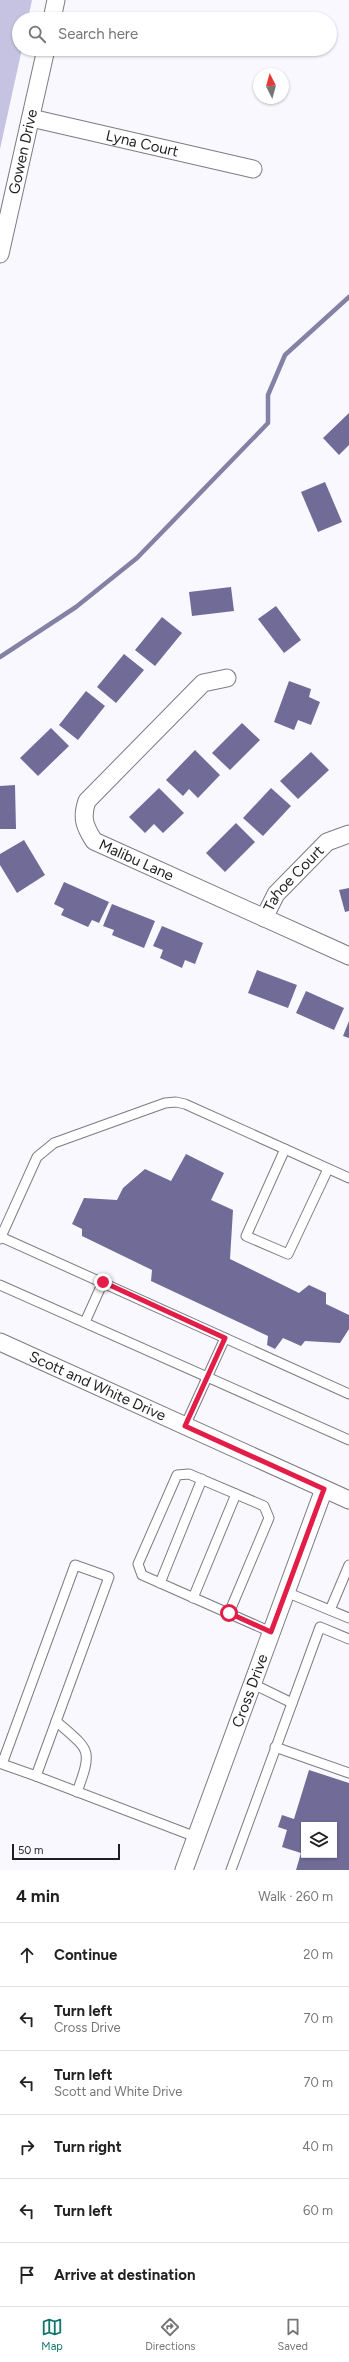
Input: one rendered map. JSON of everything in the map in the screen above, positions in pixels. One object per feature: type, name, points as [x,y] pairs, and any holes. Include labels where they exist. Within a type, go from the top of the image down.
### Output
[{"type":"street","points":[[53,12],[56,0]]},
{"type":"street","name":"Gowen Drive","points":[[0,254],[32,118],[45,56]]},
{"type":"street","name":"Lyna Court","points":[[32,118],[253,169]]},
{"type":"street","name":"Malibu Lane","points":[[228,678],[203,683],[87,801],[83,812],[84,826],[94,841],[349,956]]},
{"type":"street","name":"Tahoe Court","points":[[264,918],[276,894],[327,842],[349,834]]},
{"type":"street","name":"Scott and White Drive","points":[[0,1342],[324,1489],[348,1497]]},
{"type":"street","name":"Cross Drive","points":[[184,1870],[324,1489]]},
{"type":"lane","points":[[349,1178],[185,1104],[176,1102],[165,1103],[54,1143],[44,1150],[37,1157],[0,1238],[103,1282],[349,1394]]},
{"type":"lane","points":[[285,1149],[246,1236],[288,1254],[328,1169]]},
{"type":"lane","points":[[85,1322],[103,1282]]},
{"type":"lane","points":[[0,1284],[349,1440]]},
{"type":"lane","points":[[185,1426],[225,1338]]},
{"type":"lane","points":[[229,1613],[269,1518],[264,1506],[189,1474],[177,1475],[138,1564],[142,1575],[271,1632]]},
{"type":"lane","points":[[160,1583],[202,1479]]},
{"type":"lane","points":[[193,1598],[236,1494]]},
{"type":"lane","points":[[36,1776],[109,1577],[75,1564],[2,1764],[196,1837]]},
{"type":"lane","points":[[330,1610],[349,1565]]},
{"type":"lane","points":[[286,1592],[349,1618]]},
{"type":"lane","points":[[231,1870],[320,1627],[349,1639]]},
{"type":"lane","points":[[252,1684],[292,1703]]},
{"type":"lane","points":[[56,1721],[80,1742],[86,1751],[88,1762],[77,1792]]},
{"type":"lane","points":[[275,1747],[349,1773]]},
{"type":"shaded area","points":[[0,0],[32,0],[29,12],[12,12],[12,56],[20,56],[0,149]]},
{"type":"building","points":[[349,413],[349,445],[339,455],[323,438]]},
{"type":"building","points":[[325,482],[342,522],[318,532],[301,492]]},
{"type":"building","points":[[231,587],[234,611],[192,616],[189,592]]},
{"type":"building","points":[[276,606],[301,640],[284,653],[258,619]]},
{"type":"building","points":[[162,617],[182,633],[155,666],[135,650]]},
{"type":"building","points":[[124,654],[144,670],[116,703],[97,687]]},
{"type":"building","points":[[289,681],[311,689],[309,697],[320,702],[311,725],[298,720],[294,730],[274,722]]},
{"type":"building","points":[[86,691],[105,706],[78,740],[59,725]]},
{"type":"building","points":[[242,723],[260,740],[230,770],[212,753]]},
{"type":"building","points":[[51,728],[69,746],[38,776],[20,758]]},
{"type":"building","points":[[195,750],[220,775],[198,798],[189,789],[183,796],[166,780]]},
{"type":"building","points":[[311,752],[329,770],[298,799],[280,781]]},
{"type":"building","points":[[15,785],[16,829],[0,829],[0,786]]},
{"type":"building","points":[[159,788],[184,813],[163,833],[154,824],[145,833],[129,817]]},
{"type":"building","points":[[271,788],[291,806],[263,836],[243,818]]},
{"type":"building","points":[[236,823],[255,842],[225,872],[206,853]]},
{"type":"building","points":[[24,840],[45,875],[17,893],[0,865],[0,854]]},
{"type":"building","points":[[64,882],[109,902],[99,923],[92,920],[88,927],[61,915],[64,909],[54,904]]},
{"type":"building","points":[[349,888],[349,911],[345,912],[339,890]]},
{"type":"building","points":[[112,904],[155,921],[144,948],[112,935],[114,930],[103,926]]},
{"type":"building","points":[[162,926],[203,943],[195,964],[185,960],[182,968],[160,958],[163,950],[153,946]]},
{"type":"building","points":[[257,970],[297,985],[288,1008],[248,993]]},
{"type":"building","points":[[306,991],[344,1008],[334,1030],[296,1013]]},
{"type":"building","points":[[349,1021],[349,1038],[343,1036]]},
{"type":"building","points":[[186,1154],[224,1173],[211,1200],[233,1210],[230,1259],[299,1293],[309,1285],[326,1293],[326,1304],[349,1315],[349,1329],[340,1343],[305,1341],[301,1346],[283,1338],[275,1349],[267,1345],[268,1336],[151,1281],[152,1270],[82,1236],[82,1229],[72,1224],[84,1198],[117,1200],[123,1188],[145,1169],[171,1181]]},
{"type":"building","points":[[309,1770],[349,1783],[349,1870],[296,1870],[301,1853],[282,1847],[287,1830],[278,1827],[282,1815],[294,1819]]},
{"type":"waterway","points":[[0,657],[76,607],[137,558],[268,423],[268,395],[285,355],[349,297]]},
{"type":"route","points":[[103,1282],[225,1338],[185,1426],[324,1489],[271,1632],[229,1613]]}]
